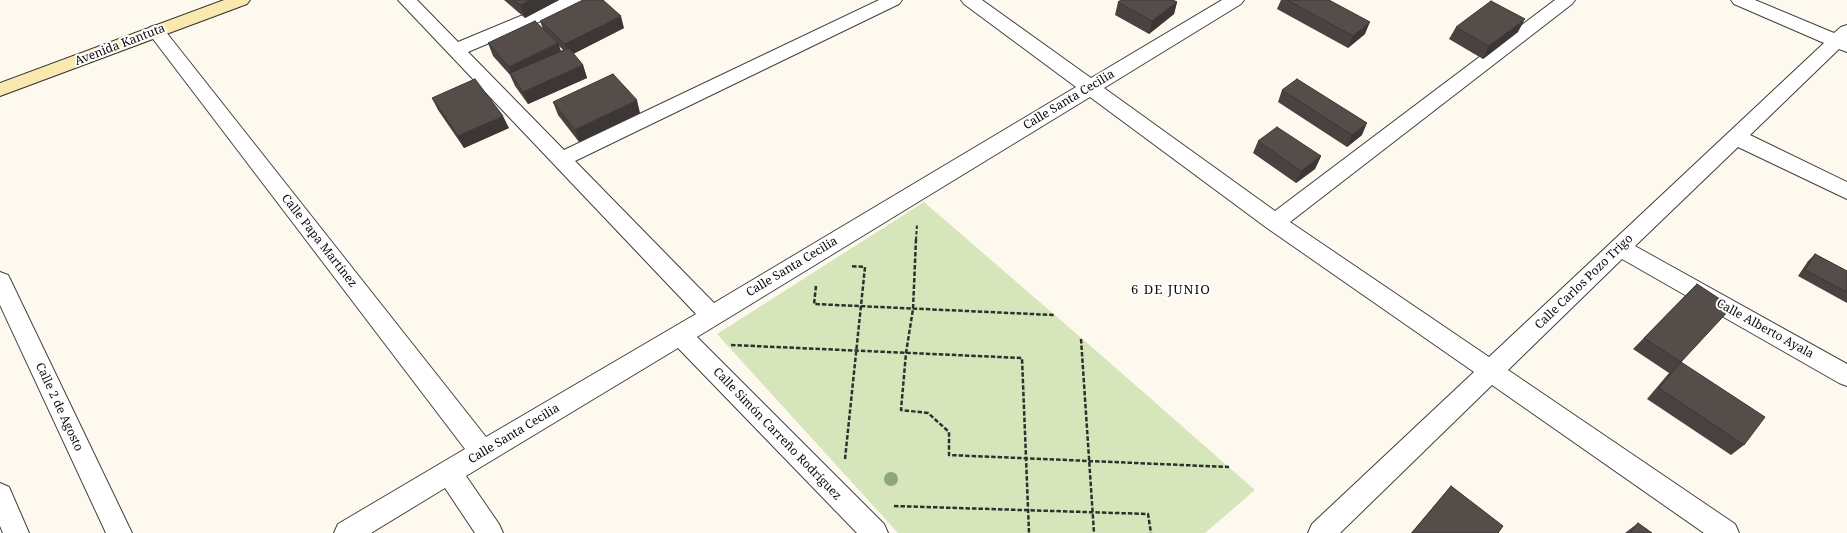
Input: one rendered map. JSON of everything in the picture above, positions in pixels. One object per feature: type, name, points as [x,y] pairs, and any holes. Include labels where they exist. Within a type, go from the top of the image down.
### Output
[{"type":"street","name":"Avenida Kantuta","points":[[0,90],[241,0]]},
{"type":"street","points":[[407,0],[712,316]]},
{"type":"street","points":[[456,50],[575,0]]},
{"type":"street","points":[[562,159],[893,0]]},
{"type":"street","points":[[970,0],[1275,222],[1726,533]]},
{"type":"street","name":"Calle Santa Cecilia","points":[[348,533],[712,316],[1235,0]]},
{"type":"street","points":[[1275,222],[1566,0]]},
{"type":"street","points":[[1740,0],[1843,39]]},
{"type":"street","name":"Calle Papa Martínez","points":[[156,31],[482,452]]},
{"type":"street","name":"Calle Carlos Pozo Trigo","points":[[1321,533],[1736,137],[1843,39]]},
{"type":"street","points":[[1736,137],[1847,191]]},
{"type":"street","name":"Calle Alberto Ayala","points":[[1620,248],[1847,376]]},
{"type":"street","name":"Calle 2 de Agosto","points":[[0,281],[119,533]]},
{"type":"street","name":"Calle Simón Carreño Rodríguez","points":[[680,335],[875,533]]},
{"type":"street","points":[[449,472],[490,533]]},
{"type":"street","points":[[0,495],[16,533]]},
{"type":"path","points":[[917,221],[913,309],[906,353],[902,410],[928,413],[949,432],[949,455],[1229,467]]},
{"type":"path","points":[[845,466],[864,267],[849,266]]},
{"type":"path","points":[[816,283],[814,304],[1054,315]]},
{"type":"path","points":[[1081,339],[1094,533]]},
{"type":"path","points":[[727,345],[1022,358],[1029,533]]},
{"type":"path","points":[[889,506],[1148,514],[1151,533]]},
{"type":"green space","points":[[924,202],[1255,490],[1205,533],[898,533],[717,334]]},
{"type":"building","points":[[514,0],[530,0],[520,5]]},
{"type":"building","points":[[583,0],[603,0],[621,16],[565,44],[540,21]]},
{"type":"building","points":[[1121,0],[1173,0],[1177,2],[1152,21],[1118,2]]},
{"type":"building","points":[[1287,0],[1329,0],[1370,22],[1353,36]]},
{"type":"building","points":[[1491,1],[1525,19],[1489,46],[1456,27]]},
{"type":"building","points":[[535,21],[558,43],[509,67],[488,43]]},
{"type":"building","points":[[569,48],[583,65],[523,92],[510,73]]},
{"type":"building","points":[[613,74],[637,100],[575,130],[553,102]]},
{"type":"building","points":[[475,79],[503,116],[458,136],[432,98]]},
{"type":"building","points":[[1297,79],[1367,123],[1352,135],[1282,90]]},
{"type":"building","points":[[1277,127],[1321,156],[1301,171],[1258,141]]},
{"type":"building","points":[[1815,254],[1847,271],[1847,292],[1805,270]]},
{"type":"building","points":[[1697,284],[1732,307],[1681,362],[1644,338]]},
{"type":"building","points":[[1681,362],[1765,417],[1744,445],[1659,388]]},
{"type":"building","points":[[1451,486],[1503,526],[1498,533],[1412,533]]},
{"type":"building","points":[[1638,523],[1652,533],[1630,533]]},
{"type":"district","name":"6 DE JUNIO","points":[[1171,290]]}]
